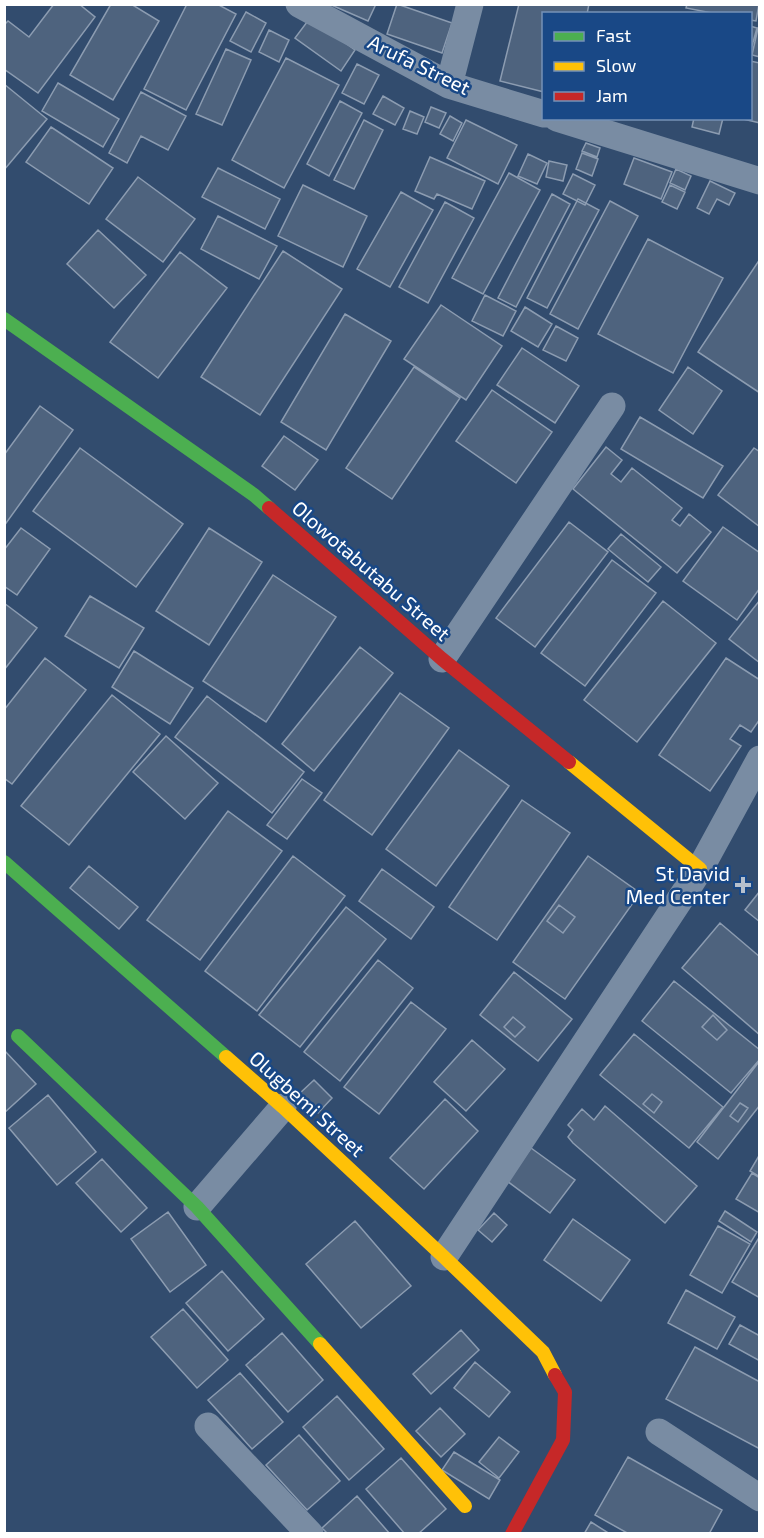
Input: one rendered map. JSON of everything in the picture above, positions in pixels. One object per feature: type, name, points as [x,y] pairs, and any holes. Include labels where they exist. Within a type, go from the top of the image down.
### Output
[{"type":"street","name":"Arufa Street","points":[[299,4],[449,85],[542,114]]},
{"type":"street","points":[[449,85],[470,4]]},
{"type":"street","points":[[562,120],[759,181]]},
{"type":"street","name":"Olowotabutabu Street","points":[[4,319],[254,495],[442,658],[700,869]]},
{"type":"street","points":[[442,658],[612,406]]},
{"type":"street","points":[[444,1257],[700,869],[759,759]]},
{"type":"street","name":"Olugbemi Street","points":[[4,862],[283,1107],[543,1352],[565,1392],[562,1440],[512,1533]]},
{"type":"street","points":[[18,1036],[197,1207],[465,1506]]},
{"type":"street","points":[[197,1207],[283,1107]]},
{"type":"street","points":[[208,1426],[310,1533]]},
{"type":"street","points":[[659,1432],[759,1498]]},
{"type":"building","points":[[54,4],[79,4],[95,17],[38,93],[4,69],[4,25],[8,21],[29,37]]},
{"type":"building","points":[[111,4],[131,4],[159,21],[113,100],[70,75]]},
{"type":"building","points":[[187,4],[217,4],[236,14],[186,110],[144,89]]},
{"type":"building","points":[[329,4],[376,4],[368,21]]},
{"type":"building","points":[[397,4],[452,23],[442,53],[387,34]]},
{"type":"building","points":[[519,4],[589,4],[587,12],[542,12],[542,92],[500,81]]},
{"type":"building","points":[[687,4],[759,4],[756,21],[752,20],[752,12],[707,12],[686,8]]},
{"type":"building","points":[[246,12],[266,23],[251,52],[230,41]]},
{"type":"building","points":[[310,18],[355,50],[341,71],[295,38]]},
{"type":"building","points":[[752,27],[757,28],[752,46]]},
{"type":"building","points":[[758,28],[760,28],[760,57],[752,55]]},
{"type":"building","points":[[269,30],[289,40],[279,62],[259,52]]},
{"type":"building","points":[[226,49],[251,60],[222,125],[196,114]]},
{"type":"building","points":[[286,58],[339,85],[284,188],[232,160]]},
{"type":"building","points":[[752,61],[760,63],[760,123],[747,120],[752,120]]},
{"type":"building","points":[[357,64],[379,75],[364,104],[342,93]]},
{"type":"building","points":[[58,83],[119,119],[103,147],[42,111]]},
{"type":"building","points":[[4,84],[47,119],[4,170]]},
{"type":"building","points":[[141,92],[186,116],[168,150],[141,136],[127,163],[109,153]]},
{"type":"building","points":[[383,96],[404,108],[395,125],[373,114]]},
{"type":"building","points":[[340,101],[362,113],[329,176],[307,164]]},
{"type":"building","points":[[431,107],[446,113],[439,128],[425,122]]},
{"type":"building","points":[[410,111],[424,117],[417,134],[403,129]]},
{"type":"building","points":[[450,116],[462,123],[453,141],[440,134]]},
{"type":"building","points":[[364,120],[383,130],[354,189],[334,180]]},
{"type":"building","points":[[466,120],[517,145],[498,184],[447,158]]},
{"type":"building","points":[[694,120],[722,120],[719,134],[692,127]]},
{"type":"building","points":[[51,127],[113,168],[89,204],[26,162]]},
{"type":"building","points":[[586,143],[600,148],[597,157],[582,151]]},
{"type":"building","points":[[582,153],[598,159],[592,176],[576,169]]},
{"type":"building","points":[[528,154],[547,163],[537,184],[518,176]]},
{"type":"building","points":[[430,157],[485,181],[472,209],[437,194],[434,199],[415,191]]},
{"type":"building","points":[[634,158],[672,172],[661,199],[624,184]]},
{"type":"building","points":[[549,161],[567,165],[563,181],[546,177]]},
{"type":"building","points":[[218,168],[280,199],[265,229],[202,197]]},
{"type":"building","points":[[676,169],[691,176],[685,190],[670,183]]},
{"type":"building","points":[[509,173],[540,190],[483,294],[452,278]]},
{"type":"building","points":[[573,174],[595,185],[585,205],[563,194]]},
{"type":"building","points":[[138,177],[195,219],[163,262],[106,219]]},
{"type":"building","points":[[710,181],[735,193],[729,205],[717,199],[709,214],[697,208]]},
{"type":"building","points":[[303,185],[367,216],[343,267],[278,236]]},
{"type":"building","points":[[670,185],[685,192],[677,209],[662,202]]},
{"type":"building","points":[[401,192],[433,210],[390,287],[357,269]]},
{"type":"building","points":[[552,194],[570,204],[516,307],[498,298]]},
{"type":"building","points":[[578,199],[599,210],[547,308],[527,298]]},
{"type":"building","points":[[610,201],[638,216],[578,329],[550,314]]},
{"type":"building","points":[[445,202],[474,218],[428,303],[399,287]]},
{"type":"building","points":[[218,216],[277,246],[259,279],[201,249]]},
{"type":"building","points":[[98,230],[146,275],[114,308],[67,264]]},
{"type":"building","points":[[648,239],[723,278],[673,373],[598,334]]},
{"type":"building","points":[[283,251],[342,289],[260,415],[201,377]]},
{"type":"building","points":[[180,252],[227,288],[158,378],[110,342]]},
{"type":"building","points":[[760,259],[760,393],[698,352]]},
{"type":"building","points":[[485,295],[516,311],[503,336],[472,321]]},
{"type":"building","points":[[441,305],[502,346],[466,400],[404,359]]},
{"type":"building","points":[[525,307],[552,324],[538,347],[511,331]]},
{"type":"building","points":[[345,314],[391,341],[326,450],[281,422]]},
{"type":"building","points":[[556,326],[578,338],[566,361],[543,350]]},
{"type":"building","points":[[522,348],[579,386],[555,423],[497,385]]},
{"type":"building","points":[[414,367],[460,398],[392,499],[346,468]]},
{"type":"building","points":[[688,367],[722,391],[693,434],[659,410]]},
{"type":"building","points":[[492,390],[552,432],[516,483],[456,441]]},
{"type":"building","points":[[40,406],[73,430],[4,526],[4,455]]},
{"type":"building","points":[[640,417],[723,466],[703,498],[621,449]]},
{"type":"building","points":[[284,436],[318,460],[295,490],[262,466]]},
{"type":"building","points":[[606,447],[622,460],[611,474],[621,482],[632,468],[682,508],[672,520],[680,526],[689,514],[711,532],[677,573],[573,489]]},
{"type":"building","points":[[80,448],[183,524],[136,587],[33,511]]},
{"type":"building","points":[[754,448],[760,452],[760,527],[718,495]]},
{"type":"building","points":[[569,522],[608,552],[535,647],[496,618]]},
{"type":"building","points":[[723,527],[760,553],[760,588],[737,620],[683,581]]},
{"type":"building","points":[[21,528],[50,549],[17,595],[4,586],[4,550]]},
{"type":"building","points":[[209,528],[262,562],[209,645],[156,611]]},
{"type":"building","points":[[621,534],[661,567],[648,582],[608,549]]},
{"type":"building","points":[[612,560],[656,593],[585,686],[541,653]]},
{"type":"building","points":[[273,575],[336,617],[266,722],[203,681]]},
{"type":"building","points":[[90,596],[144,628],[119,668],[65,636]]},
{"type":"building","points":[[760,600],[760,663],[729,639]]},
{"type":"building","points":[[663,601],[716,643],[637,742],[584,700]]},
{"type":"building","points":[[4,603],[37,628],[4,670]]},
{"type":"building","points":[[360,647],[393,673],[314,771],[282,744]]},
{"type":"building","points":[[134,651],[193,688],[170,724],[112,687]]},
{"type":"building","points":[[45,658],[86,690],[12,784],[4,778],[4,710]]},
{"type":"building","points":[[726,658],[760,680],[760,719],[751,732],[740,725],[730,739],[741,746],[710,791],[659,755]]},
{"type":"building","points":[[400,693],[449,728],[372,835],[324,800]]},
{"type":"building","points":[[112,695],[160,734],[69,845],[21,806]]},
{"type":"building","points":[[207,696],[304,772],[272,813],[175,737]]},
{"type":"building","points":[[166,736],[218,783],[185,819],[133,772]]},
{"type":"building","points":[[459,750],[509,786],[436,886],[386,849]]},
{"type":"building","points":[[302,779],[322,793],[287,839],[267,825]]},
{"type":"building","points":[[522,800],[570,833],[497,940],[449,907]]},
{"type":"building","points":[[228,811],[282,851],[200,960],[147,920]]},
{"type":"building","points":[[293,856],[345,896],[257,1011],[205,971]]},
{"type":"building","points":[[588,856],[640,893],[565,999],[513,962]],"holes":[[[559,905],[575,917],[563,933],[547,921]]]},
{"type":"building","points":[[89,866],[138,907],[119,929],[70,888]]},
{"type":"building","points":[[382,869],[434,907],[411,939],[359,901]]},
{"type":"building","points":[[760,891],[760,922],[745,910]]},
{"type":"building","points":[[559,905],[575,917],[563,933],[547,921]]},
{"type":"building","points":[[346,907],[386,939],[300,1047],[259,1015]]},
{"type":"building","points":[[720,923],[760,957],[760,1035],[682,968]]},
{"type":"building","points":[[378,960],[413,988],[340,1081],[304,1052]]},
{"type":"building","points":[[514,972],[572,1019],[538,1061],[480,1015]],"holes":[[[513,1017],[525,1027],[515,1037],[504,1027]]]},
{"type":"building","points":[[674,981],[760,1050],[760,1059],[731,1093],[642,1021]],"holes":[[[713,1015],[727,1030],[717,1040],[702,1027]]]},
{"type":"building","points":[[411,1002],[446,1029],[379,1114],[344,1087]]},
{"type":"building","points":[[713,1015],[727,1030],[717,1040],[702,1027]]},
{"type":"building","points":[[513,1017],[525,1027],[515,1037],[504,1027]]},
{"type":"building","points":[[634,1034],[723,1107],[689,1148],[600,1075]],"holes":[[[652,1094],[662,1102],[654,1113],[643,1104]]]},
{"type":"building","points":[[472,1040],[505,1069],[466,1111],[434,1082]]},
{"type":"building","points":[[4,1050],[36,1084],[4,1113]]},
{"type":"building","points":[[758,1063],[760,1064],[760,1105],[718,1159],[697,1142]],"holes":[[[740,1103],[748,1108],[738,1122],[730,1116]]]},
{"type":"building","points":[[314,1080],[332,1098],[318,1113],[298,1095]]},
{"type":"building","points":[[652,1094],[662,1102],[654,1113],[643,1104]]},
{"type":"building","points":[[48,1095],[96,1152],[57,1185],[9,1128]]},
{"type":"building","points":[[445,1099],[478,1131],[424,1189],[390,1158]]},
{"type":"building","points":[[740,1103],[748,1108],[738,1122],[730,1116]]},
{"type":"building","points":[[605,1106],[697,1186],[665,1223],[568,1137],[573,1130],[568,1125],[582,1109],[594,1120]]},
{"type":"building","points":[[531,1148],[575,1180],[550,1213],[507,1181]]},
{"type":"building","points":[[760,1154],[760,1177],[750,1171]]},
{"type":"building","points":[[102,1159],[147,1208],[121,1232],[76,1183]]},
{"type":"building","points":[[752,1173],[760,1178],[760,1213],[736,1199]]},
{"type":"building","points":[[725,1211],[757,1232],[751,1242],[719,1221]]},
{"type":"building","points":[[168,1212],[206,1265],[170,1292],[131,1239]]},
{"type":"building","points":[[494,1213],[507,1225],[492,1242],[478,1230]]},
{"type":"building","points":[[573,1219],[630,1260],[601,1301],[544,1260]]},
{"type":"building","points":[[355,1221],[411,1286],[361,1328],[306,1264]]},
{"type":"building","points":[[718,1226],[750,1244],[722,1293],[690,1275]]},
{"type":"building","points":[[760,1236],[760,1298],[732,1282]]},
{"type":"building","points":[[222,1271],[264,1319],[228,1351],[186,1303]]},
{"type":"building","points":[[686,1290],[735,1317],[717,1349],[668,1323]]},
{"type":"building","points":[[183,1309],[228,1360],[197,1388],[151,1337]]},
{"type":"building","points":[[740,1325],[760,1336],[760,1361],[729,1344]]},
{"type":"building","points":[[461,1330],[479,1350],[431,1394],[413,1374]]},
{"type":"building","points":[[282,1333],[323,1380],[288,1412],[246,1365]]},
{"type":"building","points":[[695,1347],[760,1382],[760,1449],[666,1399]]},
{"type":"building","points":[[475,1362],[510,1392],[489,1417],[454,1388]]},
{"type":"building","points":[[240,1373],[283,1422],[252,1449],[208,1400]]},
{"type":"building","points":[[337,1396],[384,1449],[349,1480],[303,1427]]},
{"type":"building","points":[[440,1408],[465,1434],[441,1457],[416,1431]]},
{"type":"building","points":[[299,1435],[340,1481],[307,1510],[266,1465]]},
{"type":"building","points":[[499,1437],[519,1452],[499,1478],[479,1462]]},
{"type":"building","points":[[454,1452],[500,1480],[489,1499],[442,1470]]},
{"type":"building","points":[[628,1457],[722,1510],[709,1534],[629,1534],[595,1515]]},
{"type":"building","points":[[401,1458],[446,1509],[418,1534],[405,1534],[366,1489]]},
{"type":"building","points":[[357,1496],[390,1534],[328,1534],[322,1528]]},
{"type":"building","points":[[591,1522],[610,1534],[584,1534]]},
{"type":"traffic: fast","points":[[4,319],[254,495],[269,508]]},
{"type":"traffic: fast","points":[[4,862],[226,1057]]},
{"type":"traffic: fast","points":[[18,1036],[197,1207],[320,1344]]},
{"type":"traffic: slow","points":[[569,762],[700,869]]},
{"type":"traffic: slow","points":[[226,1057],[283,1107],[543,1352],[555,1375]]},
{"type":"traffic: slow","points":[[320,1344],[465,1506]]},
{"type":"traffic: jam","points":[[269,508],[442,659],[569,762]]},
{"type":"traffic: jam","points":[[512,1534],[563,1440],[565,1392],[555,1375]]},
{"type":"place","name":"St David Med Center","points":[[743,885]]}]
